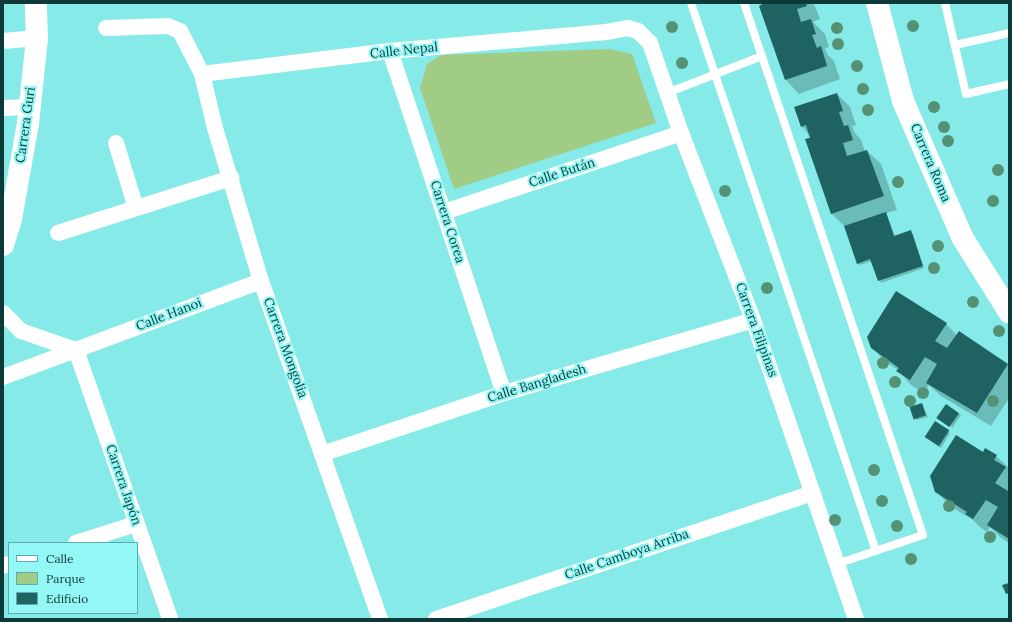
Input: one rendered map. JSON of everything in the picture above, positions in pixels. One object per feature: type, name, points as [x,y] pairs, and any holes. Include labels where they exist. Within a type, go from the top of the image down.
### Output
[{"type":"street","name":"Carrera Guri","points":[[3,245],[11,219],[30,107],[37,38],[36,3]]},
{"type":"street","name":"Carrera Roma","points":[[877,3],[903,101],[962,237],[1009,312]]},
{"type":"street","name":"Carrera Mongolia","points":[[106,28],[168,26],[180,31],[202,74],[215,128],[261,281],[380,619]]},
{"type":"street","name":"Calle Nepal","points":[[202,74],[390,51],[606,32],[628,28],[638,32],[650,43]]},
{"type":"street","points":[[3,40],[37,38]]},
{"type":"street","name":"Carrera Filipinas","points":[[650,43],[681,133],[753,320],[856,619]]},
{"type":"street","name":"Carrera Corea","points":[[390,51],[504,393]]},
{"type":"street","points":[[3,108],[30,107]]},
{"type":"street","name":"Calle Bután","points":[[444,212],[681,133]]},
{"type":"street","points":[[116,143],[136,208]]},
{"type":"street","points":[[58,233],[230,178]]},
{"type":"street","name":"Calle Hanoi","points":[[3,377],[261,281]]},
{"type":"street","points":[[3,313],[21,331],[76,350]]},
{"type":"street","name":"Calle Bangladesh","points":[[322,454],[504,393],[753,320]]},
{"type":"street","name":"Carrera Japón","points":[[76,350],[170,619]]},
{"type":"street","name":"Calle Camboya Arriba","points":[[438,618],[813,493]]},
{"type":"street","points":[[79,542],[136,524]]},
{"type":"lane","points":[[691,3],[876,551]]},
{"type":"lane","points":[[744,3],[923,535],[837,564]]},
{"type":"lane","points":[[945,3],[966,94],[1009,84]]},
{"type":"lane","points":[[955,45],[1009,33]]},
{"type":"lane","points":[[667,92],[762,56]]},
{"type":"green space","points":[[610,49],[632,54],[656,123],[454,189],[420,88],[427,64],[441,55]]},
{"type":"building","points":[[764,3],[806,3],[807,6],[797,9],[801,22],[811,19],[816,34],[812,35],[817,48],[821,46],[827,66],[785,80],[759,6]]},
{"type":"building","points":[[837,93],[843,111],[839,112],[844,126],[848,125],[853,140],[843,143],[847,156],[867,150],[884,196],[831,214],[805,139],[810,138],[806,125],[801,127],[794,107]]},
{"type":"building","points":[[886,212],[894,236],[911,230],[923,266],[878,281],[870,259],[857,264],[844,226]]},
{"type":"building","points":[[896,291],[947,323],[935,341],[947,348],[959,331],[1008,364],[977,413],[926,383],[937,364],[925,357],[910,380],[896,371],[899,368],[871,348],[867,337]]},
{"type":"building","points":[[922,403],[926,415],[914,419],[910,407]]},
{"type":"building","points":[[946,404],[959,413],[949,427],[936,418]]},
{"type":"building","points":[[935,421],[949,430],[939,446],[925,437]]},
{"type":"building","points":[[956,435],[983,452],[985,448],[997,455],[994,460],[1006,467],[995,483],[1008,491],[1009,489],[1009,539],[987,525],[998,507],[986,500],[973,519],[965,514],[967,512],[935,492],[930,476]]},
{"type":"building","points":[[1009,583],[1009,593],[1006,594],[1002,585]]}]
